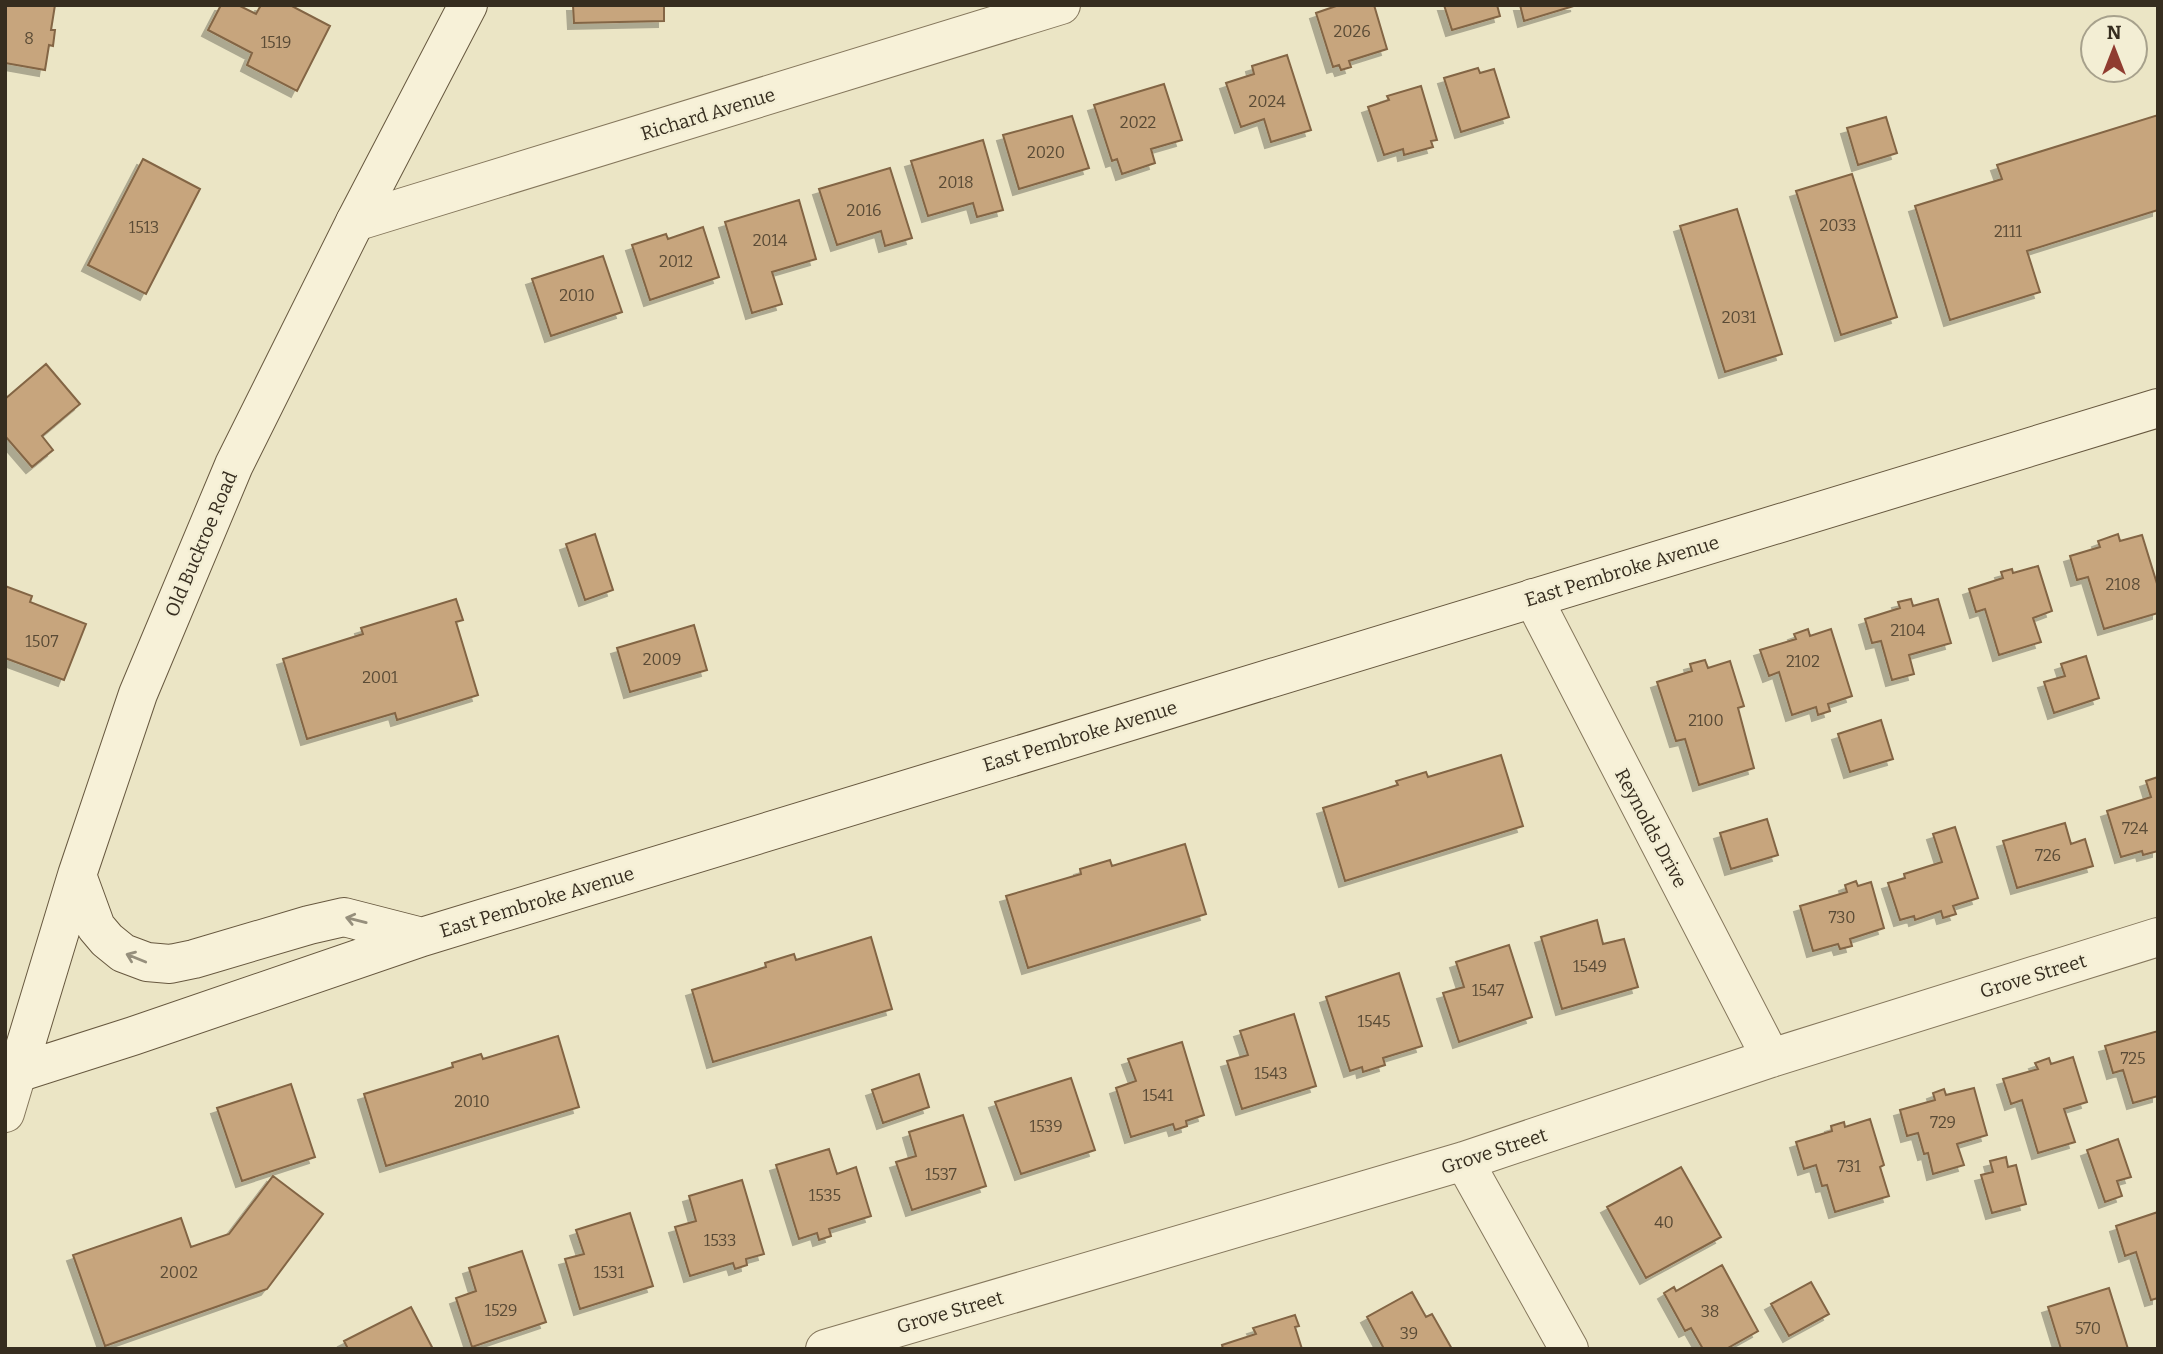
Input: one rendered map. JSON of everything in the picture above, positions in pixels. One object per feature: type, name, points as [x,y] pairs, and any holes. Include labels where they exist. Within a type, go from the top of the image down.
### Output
[{"type":"main road","name":"Old Buckroe Road","points":[[5,1113],[11,1075],[138,694],[234,465],[355,222],[468,5]]},
{"type":"main road","name":"Richard Avenue","points":[[355,222],[1061,5]]},
{"type":"main road","name":"East Pembroke Avenue","points":[[11,1075],[422,937],[2158,408]]},
{"type":"main road","name":"Reynolds Drive","points":[[1533,598],[1771,1058]]},
{"type":"main road","points":[[77,875],[96,927],[123,953],[147,962],[170,964],[194,959],[344,917],[422,937]]},
{"type":"main road","name":"Grove Street","points":[[825,1349],[1464,1161],[1771,1058],[2158,937]]},
{"type":"main road","points":[[1464,1161],[1569,1349]]},
{"type":"building","points":[[5,5],[55,5],[51,30],[55,30],[53,46],[49,45],[45,70],[5,63]]},
{"type":"building","points":[[221,5],[238,5],[256,14],[261,5],[290,5],[330,26],[297,91],[247,65],[252,53],[208,30]]},
{"type":"building","points":[[573,5],[664,5],[664,21],[574,23]]},
{"type":"building","points":[[1339,5],[1374,5],[1387,49],[1349,61],[1351,67],[1341,70],[1339,65],[1333,67],[1316,13]]},
{"type":"building","points":[[1444,5],[1497,5],[1500,16],[1452,30]]},
{"type":"building","points":[[1520,5],[1577,5],[1524,21]]},
{"type":"building","points":[[1287,55],[1311,130],[1271,142],[1264,119],[1241,127],[1226,83],[1254,74],[1252,66]]},
{"type":"building","points":[[1478,68],[1480,73],[1494,69],[1509,117],[1461,132],[1444,78]]},
{"type":"building","points":[[1164,84],[1182,140],[1151,149],[1155,163],[1122,174],[1117,159],[1112,161],[1094,105]]},
{"type":"building","points":[[1421,86],[1437,140],[1431,141],[1433,147],[1404,155],[1403,149],[1384,155],[1368,107],[1389,100],[1387,96]]},
{"type":"building","points":[[2158,115],[2158,210],[2027,251],[2040,292],[1950,320],[1915,206],[2002,179],[1997,165]]},
{"type":"building","points":[[1072,116],[1089,168],[1019,189],[1003,135]]},
{"type":"building","points":[[1886,117],[1897,153],[1858,165],[1847,128]]},
{"type":"building","points":[[983,140],[1003,210],[977,217],[973,203],[928,216],[911,161]]},
{"type":"building","points":[[143,159],[200,189],[146,294],[88,265]]},
{"type":"building","points":[[890,168],[912,238],[885,246],[881,231],[837,245],[819,189]]},
{"type":"building","points":[[1852,174],[1897,317],[1841,335],[1796,191]]},
{"type":"building","points":[[799,200],[816,259],[772,272],[782,304],[752,313],[725,222]]},
{"type":"building","points":[[1737,209],[1782,354],[1725,372],[1680,226]]},
{"type":"building","points":[[703,227],[719,277],[650,300],[632,245],[666,234],[668,239]]},
{"type":"building","points":[[603,256],[622,312],[551,336],[532,279]]},
{"type":"building","points":[[46,364],[80,404],[42,436],[53,450],[32,467],[5,436],[5,399]]},
{"type":"building","points":[[595,534],[613,590],[585,600],[566,544]]},
{"type":"building","points":[[2118,534],[2120,541],[2142,535],[2158,587],[2158,613],[2104,629],[2088,577],[2077,580],[2070,556],[2100,547],[2098,541]]},
{"type":"building","points":[[2038,566],[2052,611],[2033,618],[2041,642],[1999,655],[1985,609],[1976,612],[1969,589],[2003,578],[2001,572],[2012,569],[2013,573]]},
{"type":"building","points":[[5,586],[32,596],[30,602],[86,624],[64,680],[5,658]]},
{"type":"building","points":[[456,599],[463,620],[456,622],[478,695],[397,720],[395,713],[307,739],[283,659],[363,634],[361,628]]},
{"type":"building","points":[[1911,599],[1913,606],[1938,599],[1951,643],[1909,655],[1914,674],[1892,680],[1881,641],[1872,643],[1865,619],[1900,608],[1898,602]]},
{"type":"building","points":[[694,625],[707,670],[630,692],[617,648]]},
{"type":"building","points":[[1808,629],[1810,636],[1831,629],[1852,696],[1828,704],[1830,711],[1818,715],[1816,707],[1792,715],[1779,672],[1769,676],[1760,650],[1796,639],[1794,634]]},
{"type":"building","points":[[2086,656],[2099,698],[2054,713],[2044,682],[2065,676],[2061,664]]},
{"type":"building","points":[[1705,660],[1708,668],[1730,661],[1744,706],[1738,708],[1754,768],[1699,785],[1685,739],[1676,741],[1657,682],[1692,671],[1690,664]]},
{"type":"building","points":[[1881,720],[1893,759],[1850,772],[1838,734]]},
{"type":"building","points":[[1501,755],[1523,826],[1345,881],[1323,808],[1398,785],[1396,781],[1426,772],[1428,777]]},
{"type":"building","points":[[2158,777],[2158,851],[2143,855],[2142,851],[2121,857],[2107,811],[2151,797],[2146,781]]},
{"type":"building","points":[[1767,819],[1778,855],[1731,869],[1720,833]]},
{"type":"building","points":[[2065,823],[2071,844],[2085,839],[2093,866],[2017,888],[2003,841]]},
{"type":"building","points":[[1955,827],[1978,898],[1953,906],[1956,914],[1943,918],[1941,911],[1915,920],[1914,916],[1900,920],[1888,883],[1905,878],[1904,874],[1942,862],[1933,834]]},
{"type":"building","points":[[1185,844],[1206,914],[1028,968],[1006,896],[1081,874],[1080,869],[1110,860],[1112,866]]},
{"type":"building","points":[[1856,881],[1858,886],[1871,882],[1884,928],[1850,939],[1852,946],[1840,949],[1838,944],[1813,951],[1800,906],[1847,892],[1845,885]]},
{"type":"building","points":[[1597,920],[1603,944],[1624,939],[1638,987],[1562,1009],[1541,937]]},
{"type":"building","points":[[871,937],[892,1009],[713,1062],[692,990],[766,967],[765,963],[794,954],[796,960]]},
{"type":"building","points":[[1509,945],[1532,1017],[1459,1042],[1443,993],[1464,987],[1456,962]]},
{"type":"building","points":[[1399,973],[1422,1046],[1383,1058],[1385,1065],[1363,1072],[1362,1067],[1350,1071],[1326,997]]},
{"type":"building","points":[[1294,1014],[1316,1086],[1242,1109],[1227,1061],[1248,1055],[1240,1031]]},
{"type":"building","points":[[2158,1031],[2158,1096],[2133,1103],[2123,1070],[2113,1073],[2105,1046]]},
{"type":"building","points":[[558,1036],[579,1107],[386,1166],[364,1094],[453,1067],[452,1063],[481,1054],[483,1059]]},
{"type":"building","points":[[1182,1042],[1204,1115],[1186,1121],[1187,1126],[1175,1130],[1173,1124],[1131,1137],[1116,1088],[1136,1081],[1128,1059]]},
{"type":"building","points":[[2073,1057],[2087,1102],[2064,1109],[2075,1142],[2038,1153],[2022,1100],[2011,1104],[2003,1079],[2038,1069],[2035,1063],[2049,1058],[2051,1064]]},
{"type":"building","points":[[919,1074],[929,1107],[883,1123],[872,1090]]},
{"type":"building","points":[[1071,1078],[1095,1150],[1021,1174],[995,1102]]},
{"type":"building","points":[[291,1084],[315,1157],[242,1181],[217,1108]]},
{"type":"building","points":[[1974,1088],[1987,1135],[1957,1144],[1964,1165],[1933,1174],[1928,1153],[1924,1154],[1918,1133],[1907,1136],[1900,1110],[1935,1100],[1933,1093],[1944,1089],[1946,1095]]},
{"type":"building","points":[[963,1115],[986,1186],[912,1210],[896,1162],[916,1156],[909,1132]]},
{"type":"building","points":[[1870,1119],[1884,1165],[1880,1167],[1889,1196],[1835,1212],[1827,1185],[1822,1186],[1816,1165],[1804,1169],[1796,1142],[1832,1131],[1831,1126],[1844,1122],[1845,1127]]},
{"type":"building","points":[[2118,1139],[2131,1177],[2117,1181],[2122,1196],[2105,1202],[2087,1150]]},
{"type":"building","points":[[829,1149],[837,1174],[856,1167],[871,1216],[829,1229],[831,1236],[819,1240],[817,1233],[799,1239],[776,1165]]},
{"type":"building","points":[[2006,1157],[2008,1167],[2016,1165],[2026,1204],[1992,1213],[1981,1175],[1993,1172],[1990,1161]]},
{"type":"building","points":[[1681,1167],[1721,1237],[1646,1278],[1607,1207]]},
{"type":"building","points":[[273,1176],[323,1214],[267,1289],[105,1346],[73,1255],[181,1218],[191,1247],[229,1234]]},
{"type":"building","points":[[742,1180],[764,1254],[746,1259],[747,1265],[735,1269],[733,1263],[690,1276],[675,1227],[696,1221],[689,1196]]},
{"type":"building","points":[[2158,1212],[2158,1298],[2151,1300],[2136,1252],[2125,1256],[2116,1226]]},
{"type":"building","points":[[630,1213],[653,1286],[580,1309],[565,1259],[584,1254],[576,1230]]},
{"type":"building","points":[[522,1251],[546,1322],[472,1347],[456,1298],[476,1291],[469,1268]]},
{"type":"building","points":[[1722,1265],[1758,1331],[1726,1349],[1703,1349],[1691,1328],[1685,1331],[1664,1293],[1674,1287],[1676,1291]]},
{"type":"building","points":[[1811,1282],[1829,1314],[1789,1336],[1771,1304]]},
{"type":"building","points":[[2109,1288],[2128,1349],[2061,1349],[2048,1307]]},
{"type":"building","points":[[1412,1292],[1426,1317],[1432,1314],[1452,1349],[1384,1349],[1367,1317]]},
{"type":"building","points":[[411,1307],[433,1349],[348,1349],[344,1341]]},
{"type":"building","points":[[1295,1315],[1299,1326],[1295,1327],[1302,1349],[1223,1349],[1222,1345],[1256,1334],[1253,1328]]}]
